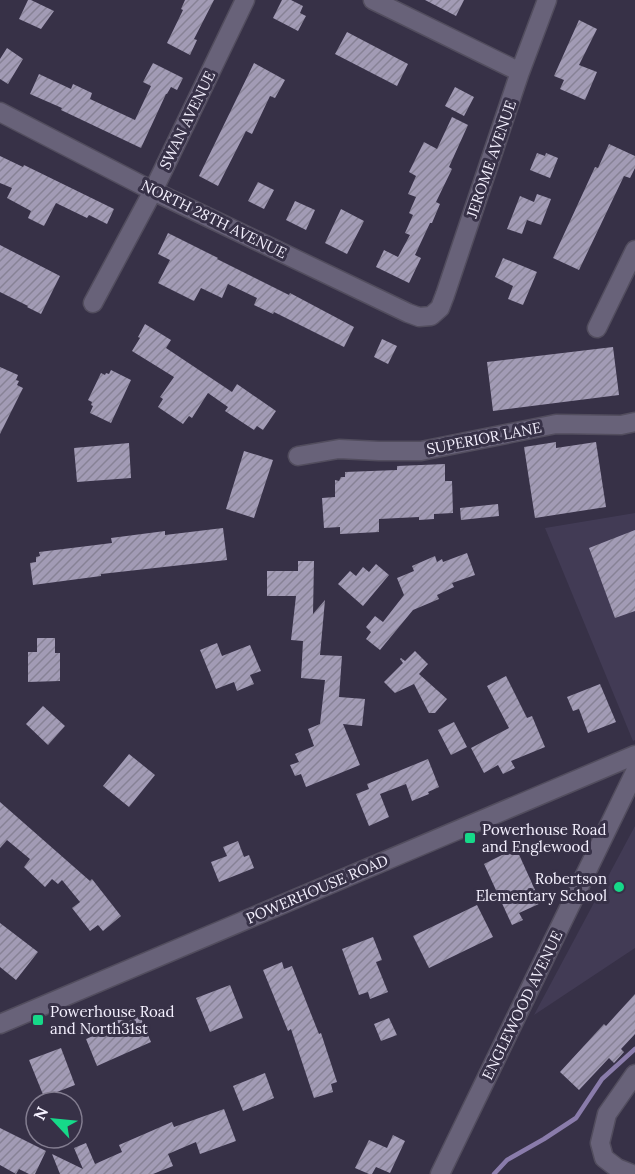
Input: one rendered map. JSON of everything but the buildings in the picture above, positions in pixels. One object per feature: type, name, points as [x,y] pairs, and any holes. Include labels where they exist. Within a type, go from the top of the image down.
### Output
[{"type":"street","name":"SWAN AVENUE","points":[[93,303],[153,190],[244,0]]},
{"type":"street","points":[[373,0],[520,72]]},
{"type":"street","name":"JEROME AVENUE","points":[[431,316],[440,308],[445,295],[520,72],[547,0]]},
{"type":"street","name":"NORTH 28TH AVENUE","points":[[0,112],[153,190],[408,313],[419,317],[431,316]]},
{"type":"street","points":[[597,328],[635,250]]},
{"type":"street","name":"SUPERIOR LANE","points":[[298,456],[339,449],[421,451],[556,424],[621,425],[635,422]]},
{"type":"street","name":"POWERHOUSE ROAD","points":[[0,1023],[635,755]]},
{"type":"street","name":"ENGLEWOOD AVENUE","points":[[440,1174],[635,772]]},
{"type":"street","points":[[632,1174],[617,1168],[604,1158],[600,1143],[607,1114],[635,1074]]},
{"type":"shaded area","points":[[635,513],[635,740],[633,741],[545,528]]},
{"type":"shaded area","name":"Robertson Elementary School","points":[[635,826],[635,948],[534,1015]]},
{"type":"waterway","points":[[494,1174],[507,1160],[576,1118],[602,1079],[635,1049]]},
{"type":"place","name":"Powerhouse Road and Englewood","points":[[470,838]]},
{"type":"place","name":"Robertson Elementary School","points":[[619,887]]},
{"type":"place","name":"Powerhouse Road and North31st","points":[[38,1020]]}]
